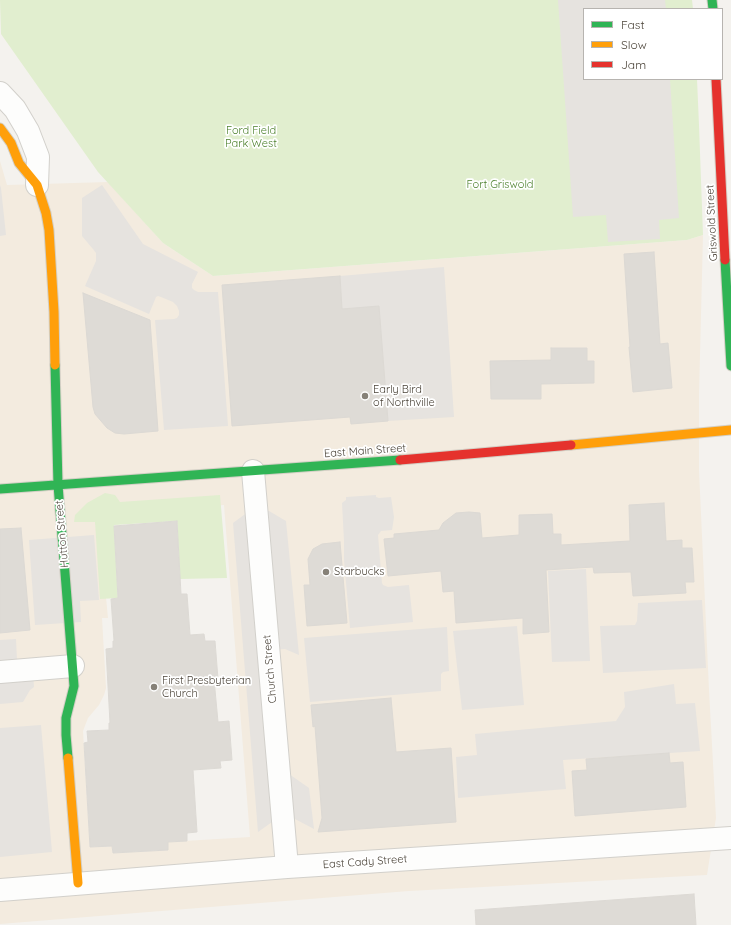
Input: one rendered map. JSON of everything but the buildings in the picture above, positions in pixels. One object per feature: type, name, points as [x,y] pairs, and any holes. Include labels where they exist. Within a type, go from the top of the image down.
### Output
[{"type":"street","name":"Griswold Street","points":[[716,80],[731,366]]},
{"type":"street","name":"Hutton Street","points":[[0,93],[15,109],[28,131],[38,157],[37,185],[46,213],[49,230],[54,320],[58,484],[74,686],[66,718],[66,735],[78,883]]},
{"type":"street","name":"Hutton Street","points":[[0,128],[10,143],[19,163],[37,185]]},
{"type":"street","name":"East Main Street","points":[[0,489],[420,459],[731,430]]},
{"type":"street","name":"Church Street","points":[[253,471],[287,867]]},
{"type":"street","points":[[0,672],[73,666]]},
{"type":"street","name":"East Cady Street","points":[[0,890],[287,867],[731,838]]},
{"type":"shaded area","points":[[558,0],[665,0],[666,8],[583,8],[583,80],[670,80],[679,218],[659,220],[660,239],[608,242],[606,215],[573,217]]},
{"type":"shaded area","points":[[0,161],[7,185],[108,182],[163,243],[213,276],[687,240],[703,235],[699,395],[699,470],[716,818],[707,875],[409,891],[0,924]],"holes":[[[224,505],[250,837],[168,842],[168,850],[113,853],[112,846],[90,847],[83,731],[88,718],[99,705],[106,688],[102,618],[108,618],[98,515]]]},
{"type":"shaded area","points":[[0,185],[6,235],[0,236]]},
{"type":"shaded area","points":[[102,185],[143,244],[198,272],[192,284],[192,288],[194,290],[198,292],[218,292],[228,426],[164,430],[155,320],[177,318],[179,311],[173,302],[158,296],[156,297],[149,314],[85,286],[96,261],[96,253],[82,236],[82,198]]},
{"type":"shaded area","points":[[444,267],[454,417],[388,421],[379,307],[342,309],[340,276]]},
{"type":"shaded area","points":[[376,495],[376,497],[379,498],[391,497],[394,517],[392,530],[381,531],[378,535],[382,583],[388,587],[409,585],[413,622],[350,628],[344,560],[342,503],[346,500],[346,497]]},
{"type":"shaded area","points":[[269,511],[286,521],[299,655],[285,649],[269,650],[289,774],[309,788],[314,829],[295,819],[272,822],[258,832],[233,523],[248,512]]},
{"type":"shaded area","points":[[94,535],[99,600],[80,601],[81,622],[35,625],[29,540]]},
{"type":"shaded area","points":[[586,569],[590,661],[552,662],[548,571]]},
{"type":"shaded area","points":[[702,600],[706,668],[603,673],[600,626],[635,625],[637,621],[638,603]]},
{"type":"shaded area","points":[[517,626],[524,705],[462,710],[453,631]]},
{"type":"shaded area","points":[[447,627],[449,671],[441,674],[441,691],[310,702],[304,638]]},
{"type":"shaded area","points":[[16,639],[17,660],[32,659],[34,687],[30,690],[23,702],[0,704],[0,640]]},
{"type":"shaded area","points":[[674,684],[676,704],[695,703],[700,751],[563,760],[566,789],[458,798],[456,757],[477,755],[475,734],[616,721],[625,707],[624,692]]},
{"type":"shaded area","points":[[41,725],[52,852],[0,857],[0,728]]},
{"type":"green space","name":"Ford Field Park West","points":[[0,0],[692,0],[693,8],[583,8],[583,80],[697,80],[703,235],[687,240],[213,276],[163,243],[98,172],[1,34]]},
{"type":"green space","points":[[105,493],[115,495],[120,502],[220,495],[227,578],[180,579],[177,521],[114,525],[118,598],[100,599],[95,522],[74,522],[75,515],[87,503]]},
{"type":"traffic: fast","points":[[712,0],[713,8]]},
{"type":"traffic: fast","points":[[725,260],[731,366]]},
{"type":"traffic: fast","points":[[55,365],[58,485],[74,686],[66,718],[68,758]]},
{"type":"traffic: fast","points":[[0,489],[400,460]]},
{"type":"traffic: slow","points":[[0,128],[11,143],[19,163],[37,185],[46,213],[49,230],[54,312],[55,365]]},
{"type":"traffic: slow","points":[[571,445],[731,430]]},
{"type":"traffic: slow","points":[[68,758],[78,883]]},
{"type":"traffic: jam","points":[[716,80],[725,260]]},
{"type":"traffic: jam","points":[[400,460],[571,445]]},
{"type":"place","name":"Early Bird of Northville","points":[[365,396]]},
{"type":"place","name":"Starbucks","points":[[326,572]]},
{"type":"place","name":"First Presbyterian Church","points":[[154,687]]},
{"type":"park label","name":"Fort Griswold","points":[[500,185]]}]
